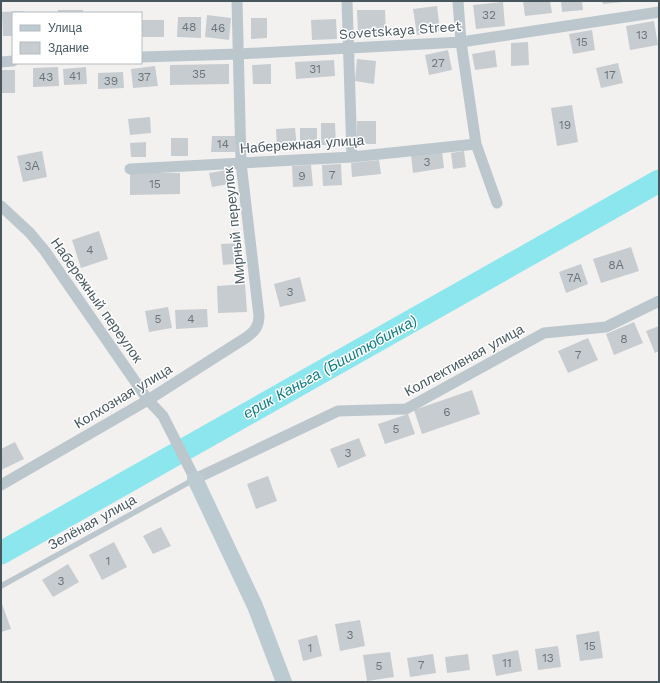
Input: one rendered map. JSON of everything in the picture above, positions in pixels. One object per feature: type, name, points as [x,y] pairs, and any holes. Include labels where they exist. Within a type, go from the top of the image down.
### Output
[{"type":"street","name":"Мирный переулок","points":[[237,1],[241,163],[259,316],[257,328]]},
{"type":"street","points":[[347,1],[352,157]]},
{"type":"street","points":[[458,1],[460,42],[476,144],[497,203]]},
{"type":"street","name":"Sovetskaya Street","points":[[142,57],[349,49],[460,42],[659,12]]},
{"type":"street","points":[[1,62],[12,62]]},
{"type":"street","name":"Набережная улица","points":[[130,169],[352,157],[476,144]]},
{"type":"street","name":"Набережный переулок","points":[[1,206],[30,233],[45,251],[148,400],[163,416],[195,479]]},
{"type":"street","name":"Коллективная улица","points":[[195,479],[338,411],[406,409],[544,333],[606,327],[659,301]]},
{"type":"street","name":"Колхозная улица","points":[[1,486],[148,400],[247,337],[257,328]]},
{"type":"street","points":[[195,479],[255,606],[281,678]]},
{"type":"lane","name":"Зелёная улица","points":[[1,586],[195,479]]},
{"type":"building","points":[[523,1],[550,1],[552,13],[525,16]]},
{"type":"building","points":[[561,1],[582,1],[583,10],[562,12]]},
{"type":"building","points":[[602,1],[623,1],[623,2],[603,4]]},
{"type":"building","points":[[503,2],[505,26],[476,29],[473,5]]},
{"type":"building","points":[[437,6],[440,31],[417,35],[413,9]]},
{"type":"building","points":[[58,10],[83,10],[83,12],[58,12]]},
{"type":"building","points":[[357,10],[385,10],[386,35],[358,35]]},
{"type":"building","points":[[24,11],[12,12],[12,36],[3,36],[2,12]]},
{"type":"building","points":[[207,15],[231,18],[229,40],[205,37]]},
{"type":"building","points":[[178,17],[201,17],[201,38],[177,37]]},
{"type":"building","points":[[251,18],[267,18],[267,38],[251,39]]},
{"type":"building","points":[[336,19],[337,39],[312,40],[311,20]]},
{"type":"building","points":[[142,20],[164,20],[164,37],[142,37]]},
{"type":"building","points":[[654,21],[658,45],[630,50],[626,26]]},
{"type":"building","points":[[592,30],[595,50],[573,54],[569,34]]},
{"type":"building","points":[[528,42],[529,65],[511,66],[511,43]]},
{"type":"building","points":[[448,50],[452,70],[429,75],[425,55]]},
{"type":"building","points":[[495,50],[497,67],[475,70],[472,54]]},
{"type":"building","points":[[357,59],[376,61],[374,84],[355,81]]},
{"type":"building","points":[[334,60],[335,76],[296,79],[295,62]]},
{"type":"building","points":[[618,63],[623,83],[601,88],[596,68]]},
{"type":"building","points":[[229,64],[229,84],[170,85],[170,65]]},
{"type":"building","points":[[271,64],[271,84],[253,84],[252,65]]},
{"type":"building","points":[[155,66],[158,86],[133,88],[131,69]]},
{"type":"building","points":[[58,67],[59,86],[33,87],[33,68]]},
{"type":"building","points":[[86,67],[87,84],[64,85],[63,69]]},
{"type":"building","points":[[1,70],[15,70],[15,93],[1,93]]},
{"type":"building","points":[[123,72],[124,88],[98,89],[98,73]]},
{"type":"building","points":[[572,105],[578,142],[557,146],[551,108]]},
{"type":"building","points":[[150,117],[151,133],[130,135],[128,119]]},
{"type":"building","points":[[357,121],[376,121],[376,144],[357,144]]},
{"type":"building","points":[[321,123],[335,123],[336,145],[321,145]]},
{"type":"building","points":[[295,128],[297,148],[277,149],[276,129]]},
{"type":"building","points":[[300,128],[317,128],[317,146],[300,146]]},
{"type":"building","points":[[212,136],[235,136],[235,152],[211,152]]},
{"type":"building","points":[[171,138],[188,138],[188,156],[171,156]]},
{"type":"building","points":[[146,142],[146,157],[131,157],[130,143]]},
{"type":"building","points":[[42,151],[47,177],[23,182],[17,156]]},
{"type":"building","points":[[442,151],[444,168],[413,173],[411,155]]},
{"type":"building","points":[[464,151],[466,167],[453,169],[451,153]]},
{"type":"building","points":[[379,160],[381,174],[352,177],[351,163]]},
{"type":"building","points":[[341,164],[342,185],[323,186],[322,165]]},
{"type":"building","points":[[311,165],[313,186],[293,187],[292,166]]},
{"type":"building","points":[[233,169],[235,183],[212,187],[209,173]]},
{"type":"building","points":[[130,173],[180,173],[180,194],[130,195]]},
{"type":"building","points":[[99,231],[108,259],[81,268],[72,240]]},
{"type":"building","points":[[241,243],[243,263],[223,265],[221,244]]},
{"type":"building","points":[[631,247],[639,271],[601,283],[593,259]]},
{"type":"building","points":[[581,264],[588,284],[566,293],[559,272]]},
{"type":"building","points":[[300,277],[306,301],[280,307],[274,284]]},
{"type":"building","points":[[245,284],[247,312],[218,313],[217,286]]},
{"type":"building","points":[[168,307],[172,328],[149,332],[145,311]]},
{"type":"building","points":[[207,309],[208,327],[176,329],[175,310]]},
{"type":"building","points":[[634,322],[643,343],[614,355],[606,334]]},
{"type":"building","points":[[659,326],[659,351],[655,353],[646,331]]},
{"type":"building","points":[[588,338],[598,360],[568,373],[558,351]]},
{"type":"building","points":[[472,390],[480,414],[422,434],[414,410]]},
{"type":"building","points":[[408,414],[415,434],[385,444],[378,424]]},
{"type":"building","points":[[359,438],[366,456],[338,468],[330,449]]},
{"type":"building","points":[[15,442],[24,459],[1,470],[1,449]]},
{"type":"building","points":[[268,476],[277,501],[256,509],[247,484]]},
{"type":"building","points":[[161,527],[171,546],[153,554],[143,536]]},
{"type":"building","points":[[114,542],[127,567],[102,580],[89,555]]},
{"type":"building","points":[[68,564],[79,582],[53,597],[42,580]]},
{"type":"building","points":[[1,601],[11,629],[1,632]]},
{"type":"building","points":[[360,620],[365,646],[340,651],[335,624]]},
{"type":"building","points":[[599,631],[603,658],[580,661],[576,635]]},
{"type":"building","points":[[317,635],[322,656],[303,661],[298,640]]},
{"type":"building","points":[[558,646],[561,667],[538,670],[535,649]]},
{"type":"building","points":[[518,650],[522,671],[496,676],[492,655]]},
{"type":"building","points":[[390,652],[394,677],[367,681],[363,655]]},
{"type":"building","points":[[433,654],[436,673],[410,677],[407,658]]},
{"type":"building","points":[[468,654],[470,670],[447,673],[445,657]]},
{"type":"waterway","name":"ерик Каньга (Биштюбинка)","points":[[1,553],[659,181]]}]
